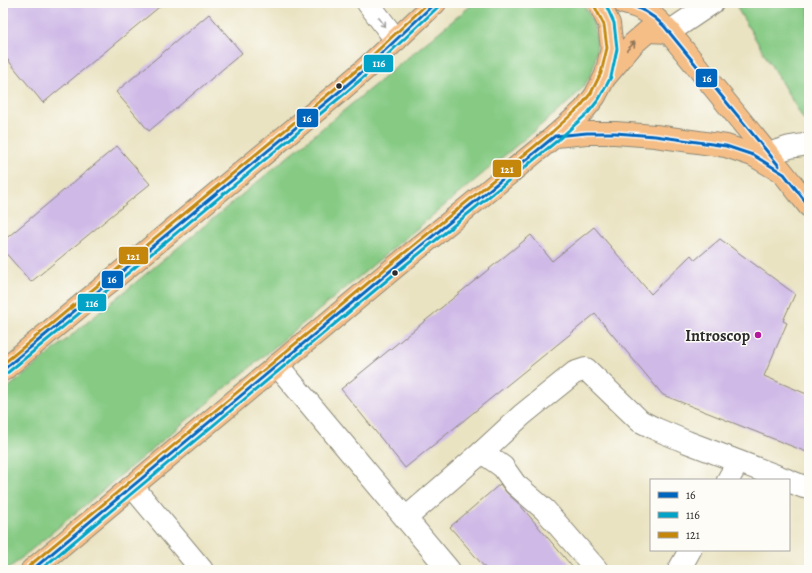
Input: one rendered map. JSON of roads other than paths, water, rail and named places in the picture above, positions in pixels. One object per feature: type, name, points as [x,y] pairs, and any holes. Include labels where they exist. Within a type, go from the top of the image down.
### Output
[{"type":"main road","points":[[3,370],[340,91],[435,3]]},
{"type":"main road","points":[[599,3],[609,24],[612,48],[606,75]]},
{"type":"main road","points":[[624,3],[635,6],[652,14],[669,32],[809,206]]},
{"type":"main road","points":[[32,570],[389,272],[555,136],[584,110],[595,96],[606,75],[633,44],[648,31],[669,32]]},
{"type":"main road","points":[[555,136],[587,133],[615,133],[655,136],[726,146],[753,155],[784,174]]},
{"type":"street","points":[[368,3],[396,40]]},
{"type":"street","points":[[669,32],[712,3]]},
{"type":"street","points":[[768,154],[790,147],[809,144]]},
{"type":"street","points":[[277,365],[449,570]]},
{"type":"street","points":[[406,518],[522,415],[574,373],[586,368],[640,421],[669,435],[733,471],[777,479]]},
{"type":"street","points":[[482,452],[503,467],[515,484],[545,510],[597,570]]},
{"type":"street","points":[[132,486],[202,570]]},
{"type":"street","points":[[679,570],[689,551]]},
{"type":"place","name":"Introscop","points":[[758,335]]}]
